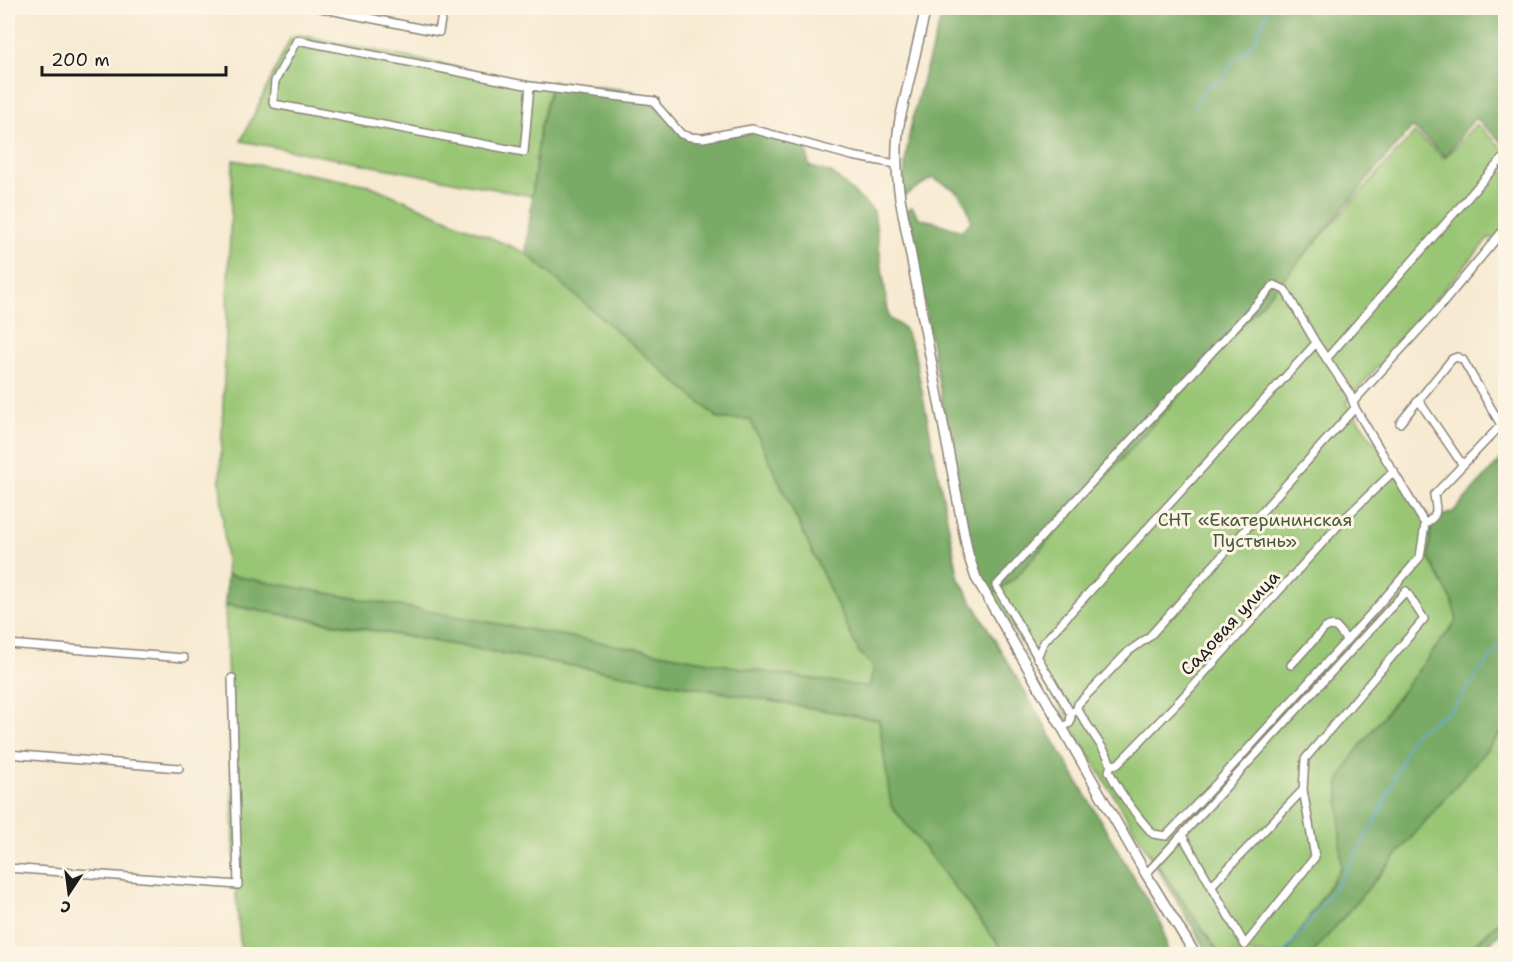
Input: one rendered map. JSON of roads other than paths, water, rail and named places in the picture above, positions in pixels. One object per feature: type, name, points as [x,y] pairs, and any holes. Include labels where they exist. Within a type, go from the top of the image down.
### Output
[{"type":"main road","points":[[926,8],[900,119],[896,164],[900,198],[964,536],[976,578],[1146,874],[1195,954]]},
{"type":"street","points":[[321,8],[345,10],[439,32],[443,8]]},
{"type":"street","points":[[530,86],[524,152],[273,102],[275,81],[297,40],[530,86],[655,101],[676,130],[690,137],[703,138],[752,129],[832,152],[896,164]]},
{"type":"street","points":[[1327,358],[1501,160],[1506,164]]},
{"type":"street","points":[[1063,728],[1070,723],[1078,704],[1129,651],[1149,637],[1438,309],[1506,227]]},
{"type":"street","points":[[988,599],[996,590],[996,586],[1274,285],[1285,290],[1425,524],[1420,557],[1194,809],[1166,836],[1153,834],[1135,813],[1109,771],[1111,765],[1107,755],[1037,658],[996,586]]},
{"type":"street","points":[[1037,658],[1043,643],[1316,343]]},
{"type":"street","points":[[1400,423],[1452,359],[1457,357],[1463,360],[1503,422],[1434,495],[1435,518],[1425,524]]},
{"type":"street","points":[[1419,400],[1462,464]]},
{"type":"street","name":"Садовая улица","points":[[1111,765],[1118,764],[1180,700],[1346,517],[1394,471]]},
{"type":"street","points":[[1146,874],[1406,591],[1424,619],[1305,759],[1303,790],[1315,857],[1245,945],[1182,835]]},
{"type":"street","points":[[1291,665],[1329,626],[1336,627],[1347,640]]},
{"type":"street","points":[[8,645],[184,658]]},
{"type":"street","points":[[8,868],[238,885],[232,678]]},
{"type":"street","points":[[8,754],[179,768]]},
{"type":"street","points":[[1212,885],[1303,790]]},
{"type":"waterway","points":[[1194,107],[1208,85],[1225,77],[1233,61],[1248,48],[1257,36],[1268,8]]},
{"type":"waterway","points":[[1284,954],[1339,882],[1379,815],[1412,735],[1452,709],[1506,637]]},
{"type":"park label","name":"СНТ «Екатерининская Пустынь»","points":[[1255,530]]}]
